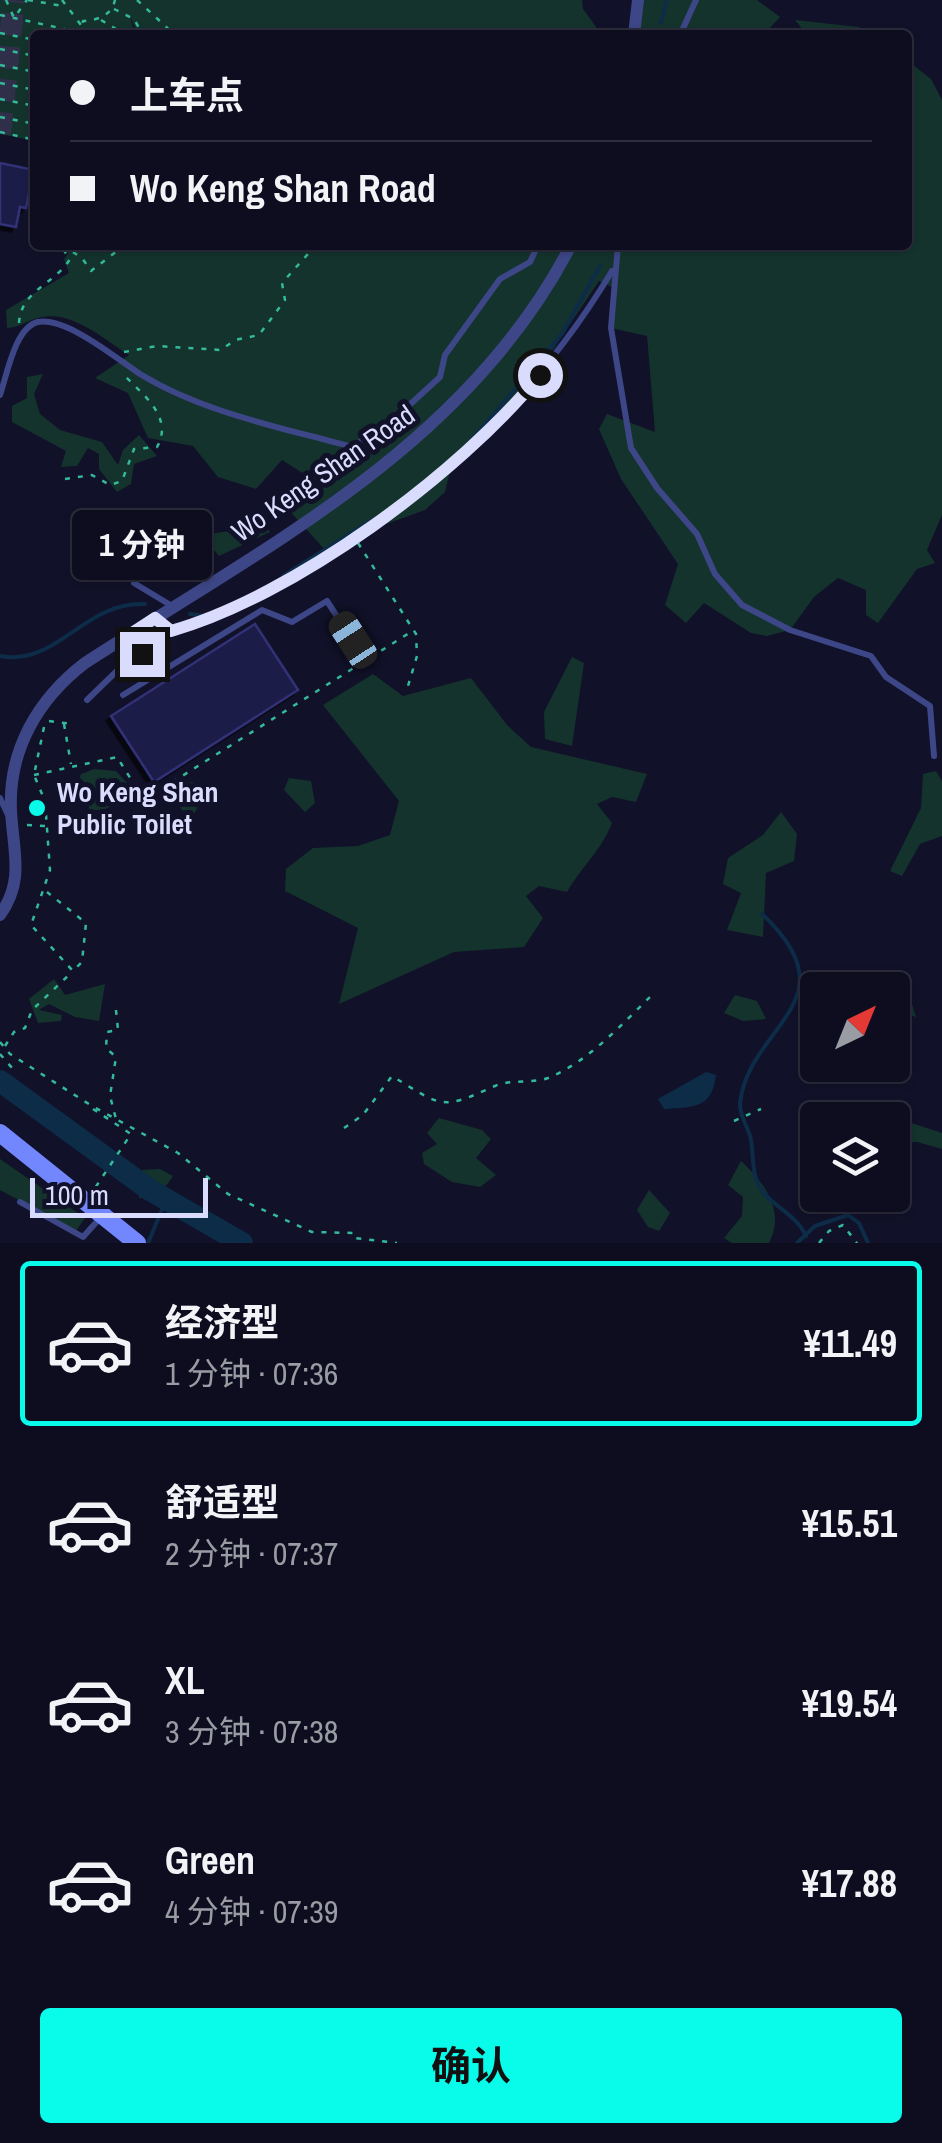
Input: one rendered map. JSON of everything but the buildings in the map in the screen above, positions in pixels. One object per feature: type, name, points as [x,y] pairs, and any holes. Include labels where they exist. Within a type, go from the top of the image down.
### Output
[{"type":"main road","points":[[0,1132],[38,1164]]},
{"type":"main road","points":[[0,1143],[106,1207],[138,1243]]},
{"type":"street","points":[[635,30],[638,0]]},
{"type":"street","name":"Wo Keng Shan Road","points":[[2,912],[18,880],[20,829],[12,779],[30,724],[64,681],[350,491],[432,428],[504,350],[568,250]]},
{"type":"lane","points":[[682,30],[696,0]]},
{"type":"lane","points":[[0,395],[24,331],[39,322],[58,326],[113,354],[199,404],[352,447],[393,420],[440,377],[446,355],[482,302],[500,279],[530,262],[536,250]]},
{"type":"lane","points":[[617,250],[611,328],[635,454],[697,534],[715,574],[742,604],[802,636],[871,656],[886,677],[930,706],[934,756]]},
{"type":"lane","points":[[155,618],[171,631],[219,617],[354,538],[457,462],[518,402],[584,318],[615,266]]},
{"type":"lane","points":[[134,584],[173,606]]},
{"type":"lane","points":[[123,695],[262,610],[292,622],[327,600],[353,640]]},
{"type":"lane","points":[[129,635],[154,676]]},
{"type":"lane","points":[[88,700],[122,666],[142,654]]},
{"type":"lane","points":[[0,798],[20,829]]},
{"type":"lane","points":[[20,1202],[82,1237],[106,1207]]},
{"type":"path","points":[[6,0],[14,18]]},
{"type":"path","points":[[14,18],[27,0],[63,6]]},
{"type":"path","points":[[62,0],[79,30]]},
{"type":"path","points":[[0,15],[79,30],[100,20],[113,9],[115,0]]},
{"type":"path","points":[[137,0],[169,30]]},
{"type":"path","points":[[113,9],[134,19],[140,30]]},
{"type":"path","points":[[100,20],[117,30]]},
{"type":"path","points":[[0,34],[30,39]]},
{"type":"path","points":[[0,49],[30,55]]},
{"type":"path","points":[[0,65],[30,71]]},
{"type":"path","points":[[0,84],[30,89]]},
{"type":"path","points":[[0,99],[30,105]]},
{"type":"path","points":[[0,117],[30,123]]},
{"type":"path","points":[[0,132],[30,139]]},
{"type":"path","points":[[24,331],[19,329],[19,315],[29,294],[60,275],[70,258],[64,250]]},
{"type":"path","points":[[69,250],[82,258],[90,271],[118,250]]},
{"type":"path","points":[[113,354],[158,346],[221,350],[235,340],[259,335],[286,300],[282,283],[312,250]]},
{"type":"path","points":[[65,479],[92,475],[110,484],[122,481],[134,450],[157,448],[164,435],[161,416],[122,374]]},
{"type":"path","points":[[354,538],[414,630],[417,656],[408,686]]},
{"type":"path","points":[[34,774],[117,757],[144,800],[414,630]]},
{"type":"path","points":[[64,723],[72,766]]},
{"type":"path","points":[[72,724],[44,724],[34,774],[47,826],[50,870],[31,925],[73,971]]},
{"type":"path","points":[[24,783],[37,780]]},
{"type":"path","points":[[20,829],[47,826]]},
{"type":"path","points":[[4,1047],[10,1036],[25,1028],[32,1010],[82,962],[86,923],[47,892]]},
{"type":"path","points":[[344,1128],[363,1115],[392,1076],[434,1102],[457,1105],[472,1093],[487,1092],[496,1085],[527,1084],[552,1076],[601,1044],[651,996]]},
{"type":"path","points":[[116,1010],[118,1030],[107,1032],[106,1048],[116,1057],[110,1096],[117,1120]]},
{"type":"path","points":[[0,1042],[131,1134],[95,1188],[106,1207]]},
{"type":"path","points":[[0,1054],[13,1068]]},
{"type":"path","points":[[94,1108],[182,1156],[228,1194],[297,1227],[397,1243]]},
{"type":"path","points":[[734,1121],[761,1109]]},
{"type":"path","points":[[818,1243],[836,1226],[843,1225],[857,1243]]},
{"type":"green space","points":[[0,0],[582,0],[583,9],[598,30],[136,30],[130,16],[134,30],[30,30],[30,140],[0,134]]},
{"type":"green space","points":[[642,0],[757,0],[780,17],[768,30],[639,30]]},
{"type":"green space","points":[[795,20],[863,30],[803,30]]},
{"type":"green space","points":[[912,64],[931,79],[942,100],[942,515],[927,550],[935,563],[917,569],[878,623],[866,615],[866,590],[838,578],[814,597],[790,630],[767,636],[751,633],[704,603],[686,623],[665,605],[678,564],[621,479],[599,429],[607,414],[655,432],[647,336],[611,328],[612,287],[599,281],[534,378],[453,459],[445,492],[425,510],[353,536],[327,552],[285,506],[318,483],[282,460],[256,489],[218,477],[193,446],[148,438],[128,393],[95,378],[129,355],[86,327],[62,318],[38,318],[7,328],[6,310],[69,273],[64,259],[70,250],[912,250]]},
{"type":"green space","points":[[43,374],[34,394],[40,414],[60,430],[102,442],[118,465],[123,450],[139,435],[157,456],[134,464],[131,484],[117,492],[99,469],[99,454],[88,448],[77,466],[61,467],[66,451],[12,422],[12,406],[27,398],[27,377]]},
{"type":"green space","points":[[266,526],[270,532],[219,556],[201,535]]},
{"type":"green space","points":[[572,657],[584,663],[572,746],[545,739],[544,712]]},
{"type":"green space","points":[[373,674],[403,696],[471,678],[508,726],[531,747],[647,774],[636,802],[612,797],[597,804],[612,823],[567,892],[539,886],[526,896],[543,918],[524,947],[454,952],[339,1004],[358,928],[285,891],[286,869],[313,848],[358,846],[390,835],[399,801],[323,705]]},
{"type":"green space","points":[[94,769],[116,771],[131,787],[130,797],[103,810],[89,810],[88,795],[78,783],[81,774]]},
{"type":"green space","points":[[936,771],[942,781],[942,836],[920,844],[902,876],[890,871],[921,808],[923,774]]},
{"type":"green space","points":[[289,778],[311,781],[315,803],[305,812],[284,790]]},
{"type":"green space","points":[[187,782],[202,783],[203,796],[193,816],[182,810],[171,794]]},
{"type":"green space","points":[[781,812],[797,834],[794,861],[766,873],[763,937],[727,930],[741,893],[723,884],[728,858],[763,835]]},
{"type":"green space","points":[[54,979],[65,995],[105,984],[99,1021],[75,1017],[49,1004],[39,1010],[62,1015],[61,1021],[38,1023],[29,999]]},
{"type":"green space","points":[[735,995],[757,1001],[766,1019],[743,1021],[724,1013]]},
{"type":"green space","points":[[439,1118],[482,1130],[491,1139],[476,1158],[496,1175],[480,1187],[452,1182],[424,1164],[422,1153],[437,1144],[427,1133]]},
{"type":"green space","points":[[910,1123],[942,1133],[942,1149],[910,1142]]},
{"type":"green space","points":[[0,1159],[85,1218],[76,1231],[0,1190]]},
{"type":"green space","points":[[741,1161],[764,1188],[774,1209],[774,1231],[769,1243],[732,1243],[724,1238],[742,1216],[743,1197],[728,1185]]},
{"type":"green space","points":[[160,1169],[173,1176],[170,1181],[155,1195],[139,1198],[142,1170]]},
{"type":"green space","points":[[649,1190],[670,1213],[659,1231],[648,1227],[637,1210]]},
{"type":"water","points":[[706,1072],[716,1075],[706,1100],[693,1106],[664,1109],[658,1099]]},
{"type":"waterway","points":[[661,23],[667,0]]},
{"type":"waterway","points":[[470,442],[562,334],[600,266]]},
{"type":"waterway","points":[[283,576],[377,517]]},
{"type":"waterway","points":[[0,656],[20,657],[38,652],[105,612],[145,604]]},
{"type":"waterway","points":[[190,614],[205,616]]},
{"type":"waterway","points":[[762,914],[788,944],[799,969],[798,992],[747,1076],[740,1108],[750,1135],[759,1186],[806,1236]]},
{"type":"waterway","points":[[0,1081],[150,1190],[242,1243]]},
{"type":"waterway","points":[[148,1243],[166,1200]]},
{"type":"waterway","points":[[797,1243],[815,1226],[848,1215],[859,1223],[868,1243]]},
{"type":"tunnel","points":[[0,134],[14,0]]},
{"type":"place","name":"Wo Keng Shan Public Toilet","points":[[37,808]]},
{"type":"route","points":[[142,654],[129,635],[155,618],[171,631],[219,617],[354,538],[457,462],[540,375]]}]
